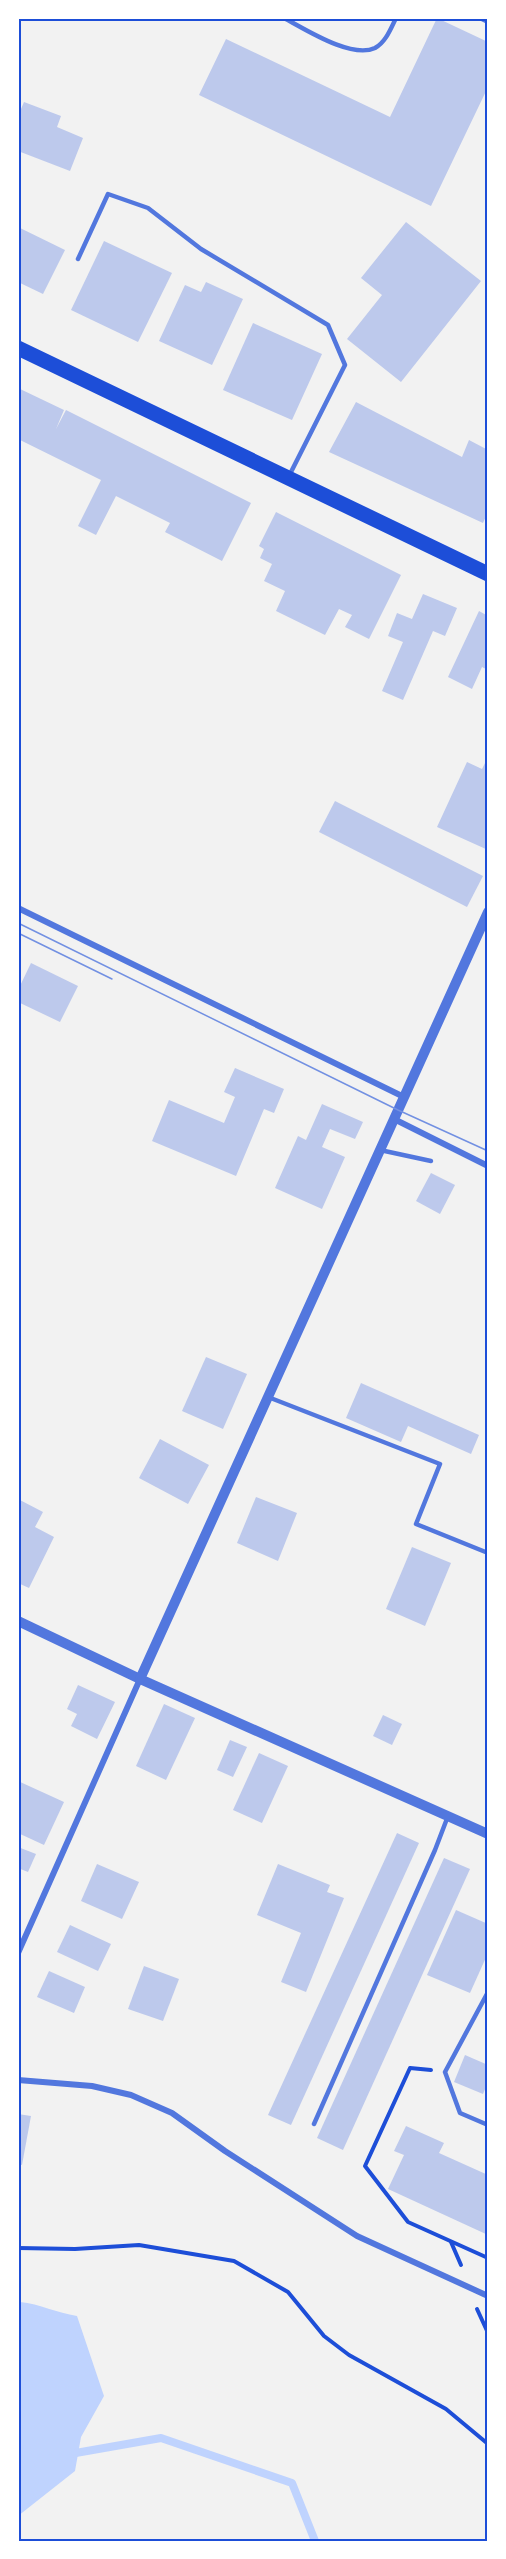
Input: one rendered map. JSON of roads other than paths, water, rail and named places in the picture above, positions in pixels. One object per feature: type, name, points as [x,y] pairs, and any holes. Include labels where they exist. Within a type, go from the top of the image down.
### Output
[{"type":"main road","points":[[18,348],[488,574]]},
{"type":"street","points":[[18,908],[404,1098]]},
{"type":"street","points":[[18,1953],[488,912]]},
{"type":"street","points":[[394,1119],[488,1166]]},
{"type":"street","points":[[18,1622],[488,1834]]},
{"type":"street","points":[[18,2080],[92,2086],[122,2092],[172,2113],[225,2151],[357,2236],[488,2296]]},
{"type":"lane","points":[[284,18],[344,48],[358,50],[374,48],[385,39],[396,18]]},
{"type":"lane","points":[[480,18],[488,22]]},
{"type":"lane","points":[[78,259],[108,194],[148,208],[201,249],[328,325],[345,365],[288,478]]},
{"type":"lane","points":[[380,1150],[430,1161]]},
{"type":"lane","points":[[268,1397],[440,1464],[416,1524],[488,1553]]},
{"type":"lane","points":[[314,2124],[448,1816]]},
{"type":"lane","points":[[488,1992],[445,2072],[460,2113],[488,2125]]},
{"type":"water","points":[[20,2302],[77,2316],[104,2396],[81,2437],[75,2471],[18,2516]]},
{"type":"waterway","points":[[70,2454],[161,2438],[292,2483],[315,2541]]},
{"type":"tram line","points":[[18,923],[398,1110],[488,1151]]},
{"type":"tram line","points":[[18,933],[112,979]]}]
